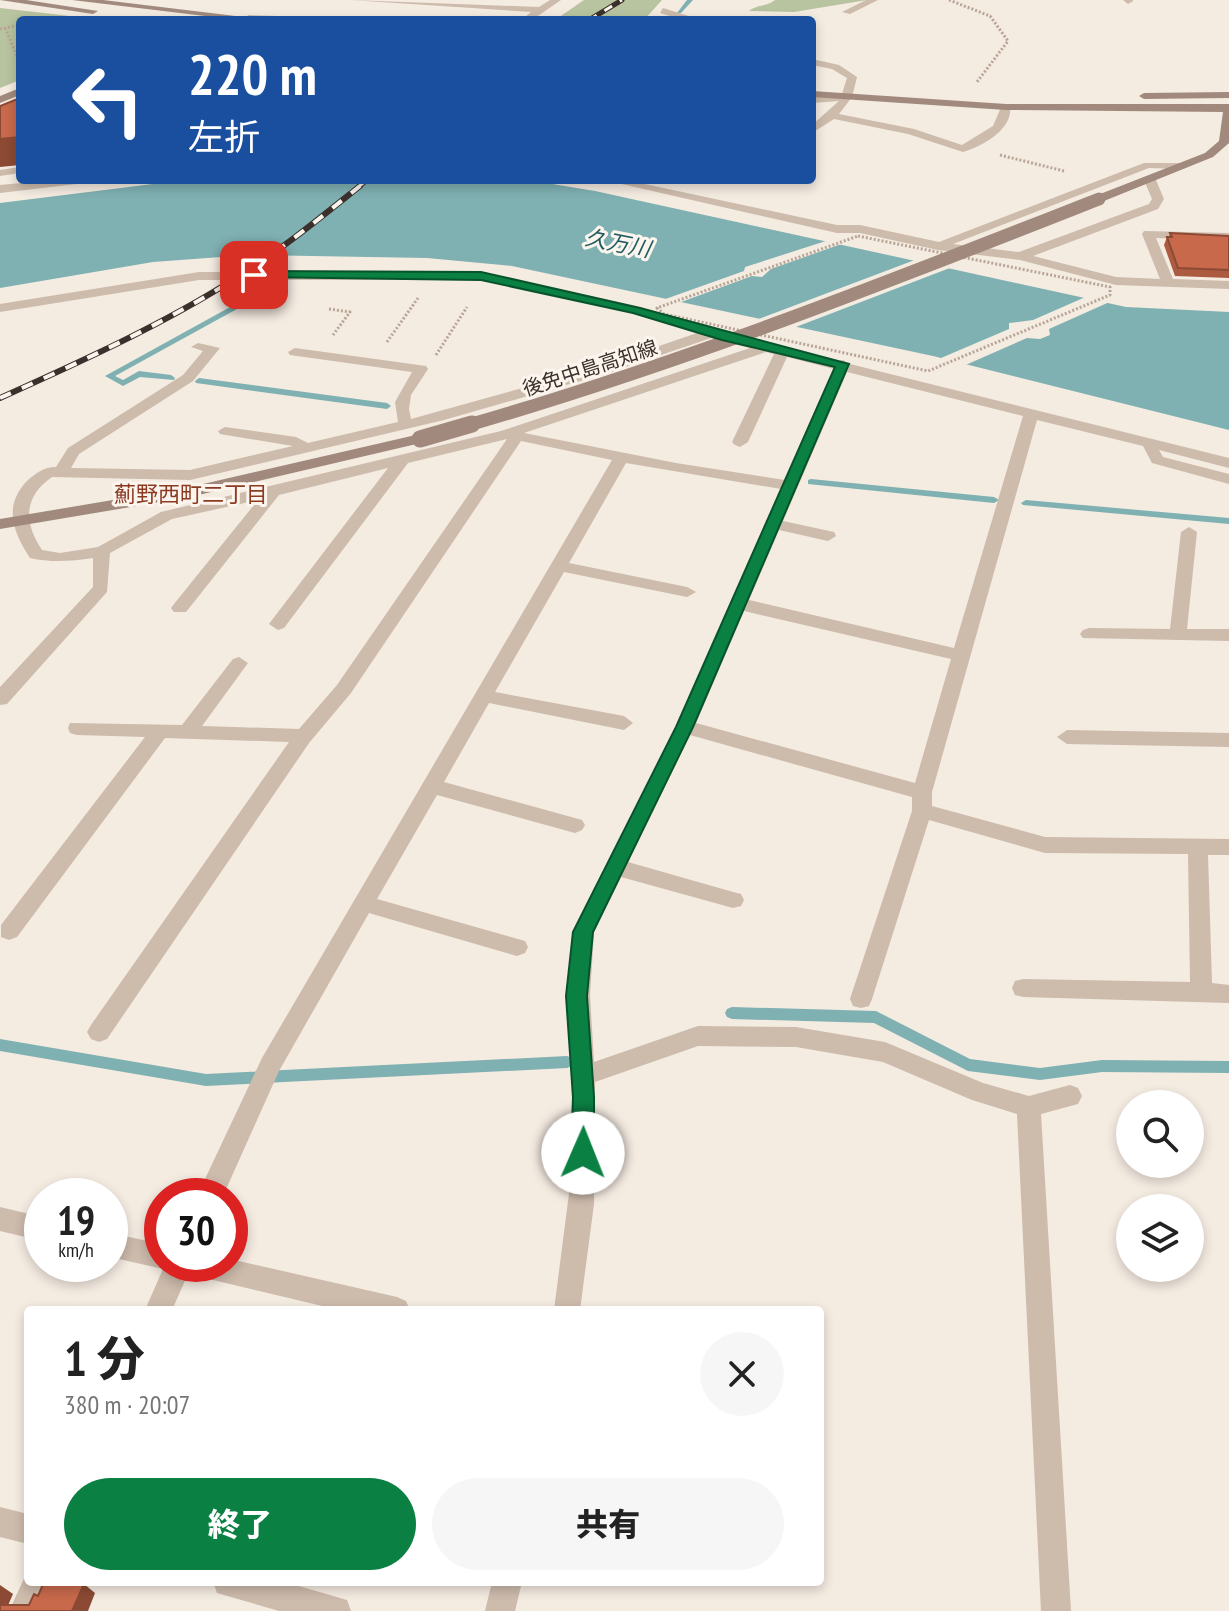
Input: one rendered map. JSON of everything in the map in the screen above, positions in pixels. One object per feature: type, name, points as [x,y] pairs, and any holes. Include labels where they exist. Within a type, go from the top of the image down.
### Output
[{"type":"street","points":[[3,0],[129,16]]},
{"type":"street","points":[[77,0],[195,16]]},
{"type":"street","points":[[355,0],[540,10]]},
{"type":"street","points":[[532,16],[556,0]]},
{"type":"street","points":[[658,16],[674,0]]},
{"type":"street","points":[[847,12],[873,0]]},
{"type":"street","points":[[176,16],[197,1]]},
{"type":"street","points":[[204,16],[220,3]]},
{"type":"street","points":[[552,16],[567,6]]},
{"type":"street","points":[[663,11],[679,16]]},
{"type":"street","points":[[816,63],[835,67],[852,77],[849,92],[834,116],[816,127]]},
{"type":"street","points":[[816,81],[849,92],[1006,107],[1228,108]]},
{"type":"street","points":[[816,96],[849,92],[1034,97],[1229,95]]},
{"type":"street","points":[[834,116],[910,131],[947,146],[969,147],[988,136],[1005,116],[1006,107]]},
{"type":"street","name":"後免中島高知線","points":[[0,524],[190,492],[420,439],[564,398],[766,330],[1209,155],[1226,143],[1228,108]]},
{"type":"street","points":[[938,246],[1148,165],[1183,166]]},
{"type":"street","points":[[1020,256],[1154,206],[1158,199],[1150,180]]},
{"type":"street","points":[[2,189],[48,184]]},
{"type":"street","points":[[661,185],[837,229],[860,229],[938,246],[1020,256],[1116,281],[1229,285]]},
{"type":"street","points":[[1168,283],[1148,234],[1229,237]]},
{"type":"street","points":[[0,308],[199,276],[481,276],[636,310],[719,336],[843,364],[1229,463]]},
{"type":"street","points":[[741,332],[406,424],[190,475],[136,476],[62,470],[30,483],[20,503],[28,543],[36,554],[60,558],[102,551],[167,515],[511,435],[766,348]]},
{"type":"street","points":[[62,470],[73,451],[188,378],[213,348],[198,347]]},
{"type":"street","points":[[295,352],[421,369],[399,402],[398,409],[406,424]]},
{"type":"street","points":[[740,442],[782,352]]},
{"type":"street","points":[[568,1306],[581,1238],[582,1076],[577,1023],[583,932],[685,727],[843,364]]},
{"type":"street","points":[[861,999],[922,801],[1031,413]]},
{"type":"street","points":[[225,431],[296,442],[308,449]]},
{"type":"street","points":[[511,435],[621,458],[792,486]]},
{"type":"street","points":[[99,1032],[304,736],[344,689],[511,435]]},
{"type":"street","points":[[1148,443],[1157,460],[1229,479]]},
{"type":"street","points":[[218,1178],[270,1065],[621,458]]},
{"type":"street","points":[[278,624],[402,460]]},
{"type":"street","points":[[180,608],[273,492]]},
{"type":"street","points":[[775,524],[828,536]]},
{"type":"street","points":[[1178,634],[1189,532]]},
{"type":"street","points":[[0,699],[101,588],[102,551]]},
{"type":"street","points":[[559,566],[687,592]]},
{"type":"street","points":[[740,604],[963,656]]},
{"type":"street","points":[[1089,634],[1229,635]]},
{"type":"street","points":[[187,732],[239,663]]},
{"type":"street","points":[[484,696],[624,723]]},
{"type":"street","points":[[685,727],[922,801],[1045,845],[1229,847]]},
{"type":"street","points":[[77,728],[304,736]]},
{"type":"street","points":[[9,931],[160,731]]},
{"type":"street","points":[[1067,737],[1229,740]]},
{"type":"street","points":[[431,786],[575,825]]},
{"type":"street","points":[[1198,847],[1201,992]]},
{"type":"street","points":[[616,867],[733,900]]},
{"type":"street","points":[[363,903],[517,947]]},
{"type":"street","points":[[1023,988],[1229,994]]},
{"type":"street","points":[[582,1076],[698,1036],[796,1037],[885,1052],[980,1093],[1029,1107],[1070,1096]]},
{"type":"street","points":[[1029,1107],[1056,1611]]},
{"type":"street","points":[[0,1219],[24,1225]]},
{"type":"street","points":[[248,1276],[379,1306]]},
{"type":"street","points":[[160,1306],[171,1282]]},
{"type":"street","points":[[0,1522],[24,1528]]},
{"type":"street","points":[[24,1611],[35,1586]]},
{"type":"street","points":[[243,1586],[336,1611]]},
{"type":"street","points":[[500,1611],[506,1586]]},
{"type":"path","points":[[949,0],[990,16],[1008,41],[991,61],[987,74],[973,89]]},
{"type":"path","points":[[0,29],[16,26]]},
{"type":"path","points":[[5,28],[16,54]]},
{"type":"path","points":[[969,147],[1104,182]]},
{"type":"path","points":[[662,313],[659,306],[858,236]]},
{"type":"path","points":[[372,362],[426,286]]},
{"type":"path","points":[[934,370],[1110,295]]},
{"type":"path","points":[[421,369],[430,364],[467,307]]},
{"type":"path","points":[[318,355],[350,312],[329,309]]},
{"type":"green space","points":[[584,0],[662,0],[648,16],[561,16]]},
{"type":"green space","points":[[775,0],[867,0],[794,12],[749,11]]},
{"type":"green space","points":[[0,8],[70,16],[16,16],[16,82],[0,88]]},
{"type":"water","name":"久万川","points":[[153,184],[552,184],[595,191],[1126,307],[1229,312],[1229,430],[933,356],[512,266],[427,258],[248,255],[153,262],[0,288],[0,203]]},
{"type":"pier","points":[[832,239],[847,242],[771,269],[762,277],[752,276],[673,305],[657,302],[744,271],[745,267]]},
{"type":"pier","points":[[920,258],[955,266],[788,330],[751,322]]},
{"type":"pier","points":[[1090,295],[1114,300],[1049,329],[1050,335],[1040,339],[1027,338],[961,367],[934,361],[1009,329],[1009,323],[1033,320]]},
{"type":"building","points":[[16,100],[16,137],[0,139],[0,106]]},
{"type":"building","points":[[1170,233],[1229,236],[1229,270],[1178,268],[1167,237],[1172,237]]},
{"type":"building","points":[[42,1586],[83,1586],[72,1611],[0,1611],[0,1605],[29,1605],[34,1594],[38,1596]]},
{"type":"waterway","points":[[679,12],[690,0]]},
{"type":"waterway","points":[[171,378],[139,374],[123,383],[109,376],[284,281]]},
{"type":"waterway","points":[[199,381],[387,406]]},
{"type":"waterway","points":[[811,482],[994,500]]},
{"type":"waterway","points":[[1026,503],[1229,521]]},
{"type":"waterway","points":[[732,1013],[876,1017],[968,1065],[1040,1074],[1102,1066],[1229,1067]]},
{"type":"waterway","points":[[0,1045],[206,1080],[567,1062]]},
{"type":"railway","points":[[596,16],[622,0]]},
{"type":"railway","points":[[357,188],[362,184]]},
{"type":"railway","points":[[0,398],[120,342],[208,295],[252,268],[360,186]]},
{"type":"district","name":"薊野西町二丁目","points":[[191,494]]},
{"type":"route","points":[[254,275],[481,276],[636,310],[727,338],[843,364],[685,727],[583,932],[577,969],[577,1023],[584,1097],[583,1153]]}]
